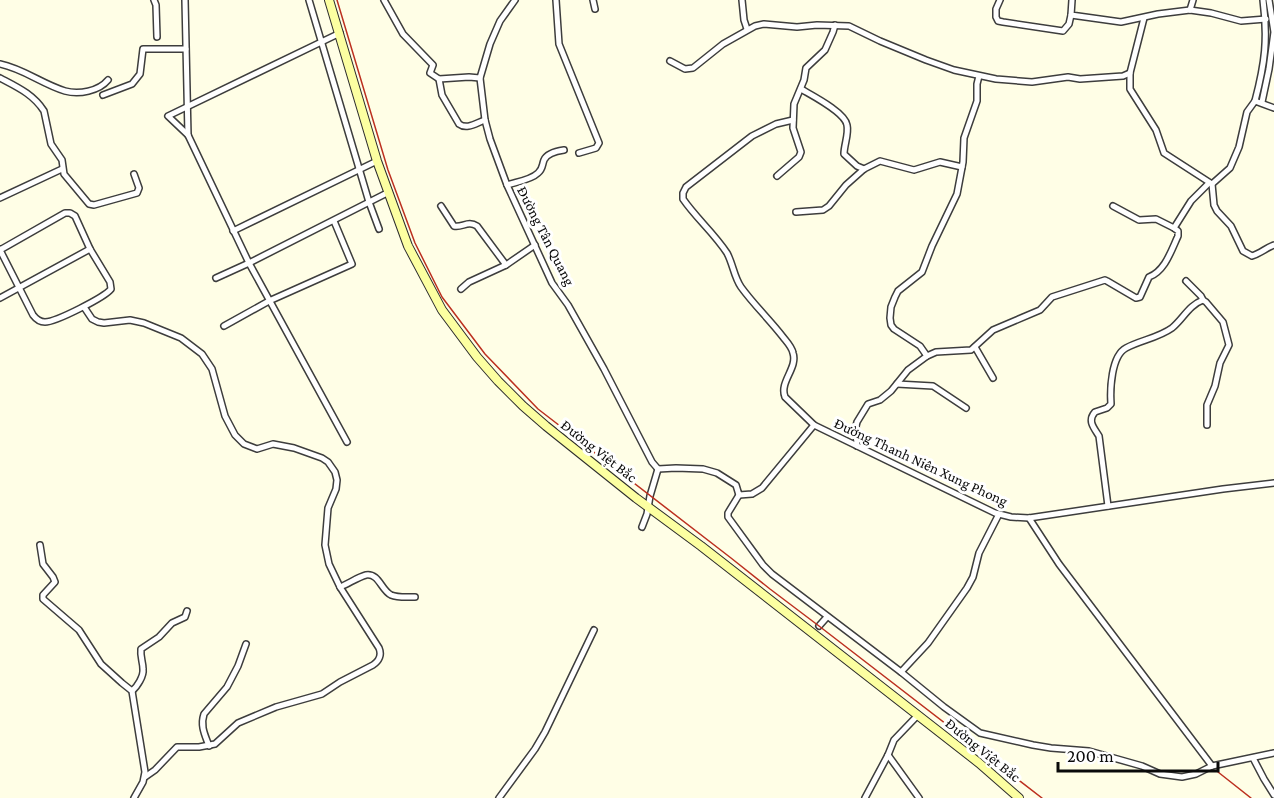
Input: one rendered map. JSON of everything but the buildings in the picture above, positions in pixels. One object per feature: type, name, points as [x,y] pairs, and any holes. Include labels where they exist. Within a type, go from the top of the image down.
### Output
[{"type":"main road","name":"Đường Việt Bắc","points":[[329,0],[377,161],[408,246],[442,310],[477,357],[538,420],[979,763],[1019,798]]},
{"type":"street","points":[[154,0],[157,37]]},
{"type":"street","points":[[185,0],[188,135]]},
{"type":"street","points":[[309,0],[379,229]]},
{"type":"street","points":[[384,0],[403,34],[433,65],[430,73],[439,80],[442,95],[459,124],[467,127],[485,120]]},
{"type":"street","name":"Đường Tân Quang","points":[[515,0],[500,21],[490,44],[480,78],[485,120],[490,139],[507,185],[552,283],[566,301],[652,462],[658,469]]},
{"type":"street","points":[[556,0],[559,44],[599,143],[596,148],[579,153]]},
{"type":"street","points":[[593,0],[595,9]]},
{"type":"street","points":[[742,0],[747,29]]},
{"type":"street","points":[[1000,0],[996,9],[998,21],[1063,31],[1069,24],[1072,0]]},
{"type":"street","points":[[1190,10],[1192,0]]},
{"type":"street","points":[[1174,228],[1191,201],[1230,168],[1239,147],[1247,112],[1258,101],[1273,38],[1263,0]]},
{"type":"street","points":[[1269,0],[1270,24]]},
{"type":"street","points":[[1071,15],[1121,22],[1190,10],[1241,21],[1270,24]]},
{"type":"street","points":[[1144,18],[1130,73],[1130,89],[1156,130],[1163,151],[1211,183],[1214,205],[1231,226],[1243,251],[1252,256],[1274,245]]},
{"type":"street","points":[[670,61],[685,69],[693,68],[747,29],[764,24],[794,27],[835,25],[853,27],[880,41],[954,70],[1007,81],[1032,82],[1068,77],[1080,79],[1122,76],[1130,73]]},
{"type":"street","points":[[777,176],[801,152],[793,131],[794,104],[801,89],[806,68],[825,50],[835,25]]},
{"type":"street","points":[[340,33],[168,116],[188,135],[249,263],[347,442]]},
{"type":"street","points":[[103,95],[132,84],[141,74],[143,49],[186,50]]},
{"type":"street","points":[[0,64],[24,71],[68,91],[97,89],[108,80]]},
{"type":"street","points":[[927,356],[920,346],[891,325],[891,307],[898,291],[922,272],[957,194],[964,138],[977,101],[979,76]]},
{"type":"street","points":[[0,78],[23,90],[42,107],[50,132],[51,144],[62,160],[65,177],[91,205],[137,193],[139,188],[134,174]]},
{"type":"street","points":[[439,80],[480,78]]},
{"type":"street","points":[[801,89],[827,104],[845,120],[847,133],[844,154],[864,169]]},
{"type":"street","points":[[1258,101],[1274,108]]},
{"type":"street","points":[[793,120],[776,124],[752,136],[686,187],[682,193],[683,199],[728,255],[740,286],[773,323],[792,349],[794,362],[783,388],[783,394],[814,424]]},
{"type":"street","points":[[507,185],[537,175],[547,156],[564,150]]},
{"type":"street","points":[[233,231],[377,161]]},
{"type":"street","points":[[796,212],[823,210],[830,206],[846,185],[864,169],[880,161],[914,170],[940,162],[962,167]]},
{"type":"street","points":[[0,198],[62,170]]},
{"type":"street","points":[[216,278],[389,192]]},
{"type":"street","points":[[441,206],[454,226],[459,227],[469,223],[477,226],[506,265]]},
{"type":"street","points":[[858,446],[856,426],[868,404],[880,400],[908,370],[927,356],[936,352],[966,351],[975,347],[993,330],[1040,310],[1052,297],[1105,280],[1136,298],[1140,297],[1149,277],[1155,275],[1163,267],[1178,236],[1178,231],[1156,219],[1139,220],[1113,206]]},
{"type":"street","points":[[68,213],[75,216],[90,249],[110,282],[111,289],[106,295],[84,307],[49,322],[42,322],[33,315],[0,249],[68,213]]},
{"type":"street","points":[[224,326],[270,301],[352,264],[334,221]]},
{"type":"street","points":[[460,289],[469,282],[506,265],[535,244]]},
{"type":"street","points":[[0,297],[90,249]]},
{"type":"street","points":[[1185,280],[1223,322],[1229,345],[1220,363],[1215,386],[1207,405],[1207,425]]},
{"type":"street","points":[[1108,506],[1099,436],[1093,428],[1092,416],[1111,404],[1110,385],[1120,353],[1126,348],[1157,337],[1173,327],[1193,306],[1203,300]]},
{"type":"street","points":[[84,307],[92,319],[98,322],[130,320],[144,322],[181,338],[202,354],[212,369],[225,416],[235,435],[244,444],[254,449],[277,444],[294,447],[328,462],[336,476],[337,486],[328,508],[325,545],[329,564],[340,588],[381,653],[373,665],[340,681],[322,694],[278,706],[238,723],[220,740],[209,746],[177,747],[145,777],[134,798]]},
{"type":"street","points":[[975,347],[993,378]]},
{"type":"street","points":[[897,384],[933,386],[966,408]]},
{"type":"street","name":"Đường Thanh Niên Xung Phong","points":[[739,495],[752,494],[762,488],[814,424],[999,514],[1011,517],[1029,518],[1274,483]]},
{"type":"street","points":[[642,527],[658,469],[685,468],[717,473],[736,485],[739,495],[728,517],[772,574],[980,733],[1042,747],[1089,751],[1172,776],[1191,776],[1212,766],[1274,753]]},
{"type":"street","points":[[901,672],[928,643],[967,588],[973,577],[979,553],[999,514]]},
{"type":"street","points":[[1029,518],[1059,564],[1212,766]]},
{"type":"street","points":[[40,545],[43,564],[55,582],[43,599],[79,630],[101,664],[132,691],[145,777]]},
{"type":"street","points":[[340,588],[365,575],[370,575],[376,578],[390,595],[415,597]]},
{"type":"street","points":[[132,691],[143,674],[141,649],[159,637],[172,623],[185,617],[187,611]]},
{"type":"street","points":[[819,626],[827,617]]},
{"type":"street","points":[[499,798],[545,732],[594,630]]},
{"type":"street","points":[[209,746],[203,727],[204,714],[227,687],[246,644]]},
{"type":"street","points":[[865,798],[894,740],[918,716]]},
{"type":"street","points":[[888,755],[919,798]]},
{"type":"street","points":[[1253,758],[1274,795]]},
{"type":"railway","points":[[337,0],[388,170],[415,243],[442,297],[485,354],[538,409],[1042,798]]},
{"type":"railway","points":[[1218,772],[1251,798]]}]
